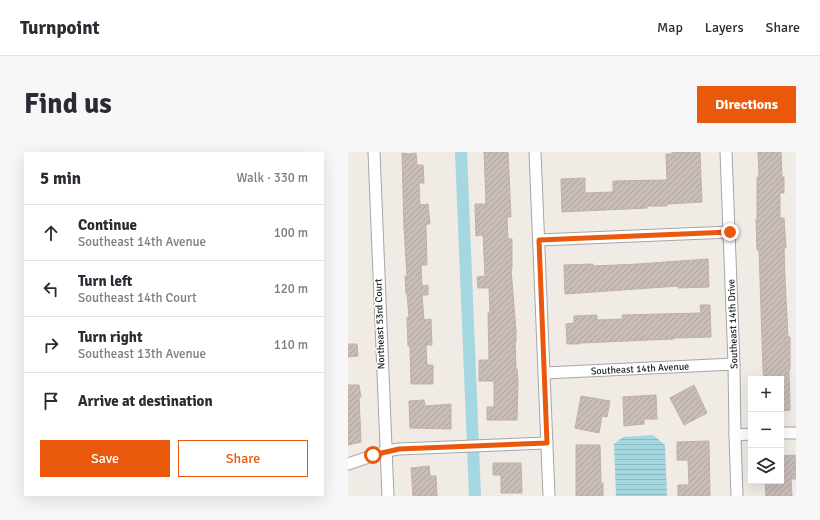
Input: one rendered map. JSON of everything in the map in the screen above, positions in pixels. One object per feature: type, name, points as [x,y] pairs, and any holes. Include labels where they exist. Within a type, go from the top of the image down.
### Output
[{"type":"street","name":"Northeast 53rd Court","points":[[374,152],[388,496]]},
{"type":"street","points":[[535,152],[549,496]]},
{"type":"street","name":"Southeast 14th Drive","points":[[726,152],[730,232],[737,496]]},
{"type":"street","points":[[539,240],[730,232]]},
{"type":"street","name":"Southeast 14th Avenue","points":[[545,373],[734,364]]},
{"type":"street","points":[[784,433],[796,433]]},
{"type":"street","points":[[735,435],[748,434]]},
{"type":"street","points":[[348,464],[386,451],[454,446],[547,443]]},
{"type":"water","points":[[653,435],[665,445],[667,496],[616,496],[614,444],[623,437]]},
{"type":"building","points":[[484,152],[508,152],[511,217],[507,217],[508,239],[512,239],[511,269],[516,331],[516,369],[518,381],[517,420],[487,420],[487,407],[494,407],[494,381],[479,381],[479,360],[489,360],[489,288],[478,288],[477,277],[485,276],[483,235],[476,236],[475,204],[486,204]]},
{"type":"building","points":[[672,152],[700,152],[702,202],[667,204],[667,206],[647,206],[647,208],[562,212],[561,179],[585,178],[585,193],[613,192],[613,181],[667,180],[666,154],[672,154]]},
{"type":"building","points":[[758,152],[781,152],[784,193],[780,193],[780,218],[784,218],[786,248],[784,248],[788,337],[790,337],[790,410],[784,411],[784,376],[764,376],[759,250],[757,250],[756,219],[757,177],[759,177]]},
{"type":"building","points":[[402,153],[416,153],[417,165],[423,165],[424,183],[419,183],[420,205],[428,204],[430,224],[426,224],[427,265],[421,265],[422,286],[428,285],[428,295],[422,295],[424,320],[431,319],[432,345],[426,345],[427,365],[433,365],[433,384],[411,384],[410,346],[408,346],[407,317],[409,318],[405,276],[407,277]]},
{"type":"building","points":[[708,259],[709,287],[678,288],[678,286],[565,294],[564,265],[593,264],[593,266]]},
{"type":"building","points":[[700,305],[710,305],[711,337],[567,344],[566,324],[574,323],[574,316],[597,315],[597,320],[623,319],[622,315],[701,313]]},
{"type":"building","points":[[348,344],[357,344],[358,356],[348,357]]},
{"type":"building","points":[[348,385],[359,385],[361,397],[359,397],[361,442],[348,445]]},
{"type":"building","points":[[694,385],[707,413],[684,425],[670,398]]},
{"type":"building","points":[[656,395],[657,419],[644,419],[644,424],[624,426],[623,397]]},
{"type":"building","points":[[581,396],[610,401],[607,417],[602,416],[599,433],[575,428]]},
{"type":"building","points":[[424,400],[425,406],[451,404],[451,429],[410,428],[409,401]]},
{"type":"building","points":[[709,441],[710,496],[678,496],[678,485],[689,485],[688,460],[677,460],[677,442]]},
{"type":"building","points":[[576,445],[600,445],[601,484],[603,483],[603,496],[576,496]]},
{"type":"building","points":[[795,455],[796,479],[791,479],[792,496],[766,496],[765,484],[784,484],[784,456]]},
{"type":"building","points":[[493,463],[521,463],[522,493],[501,493],[501,475],[493,475]]},
{"type":"building","points":[[429,466],[430,476],[436,476],[437,496],[413,496],[411,468]]},
{"type":"waterway","points":[[461,152],[475,496]]},
{"type":"route","points":[[373,455],[399,449],[547,443],[539,240],[730,232]]}]
